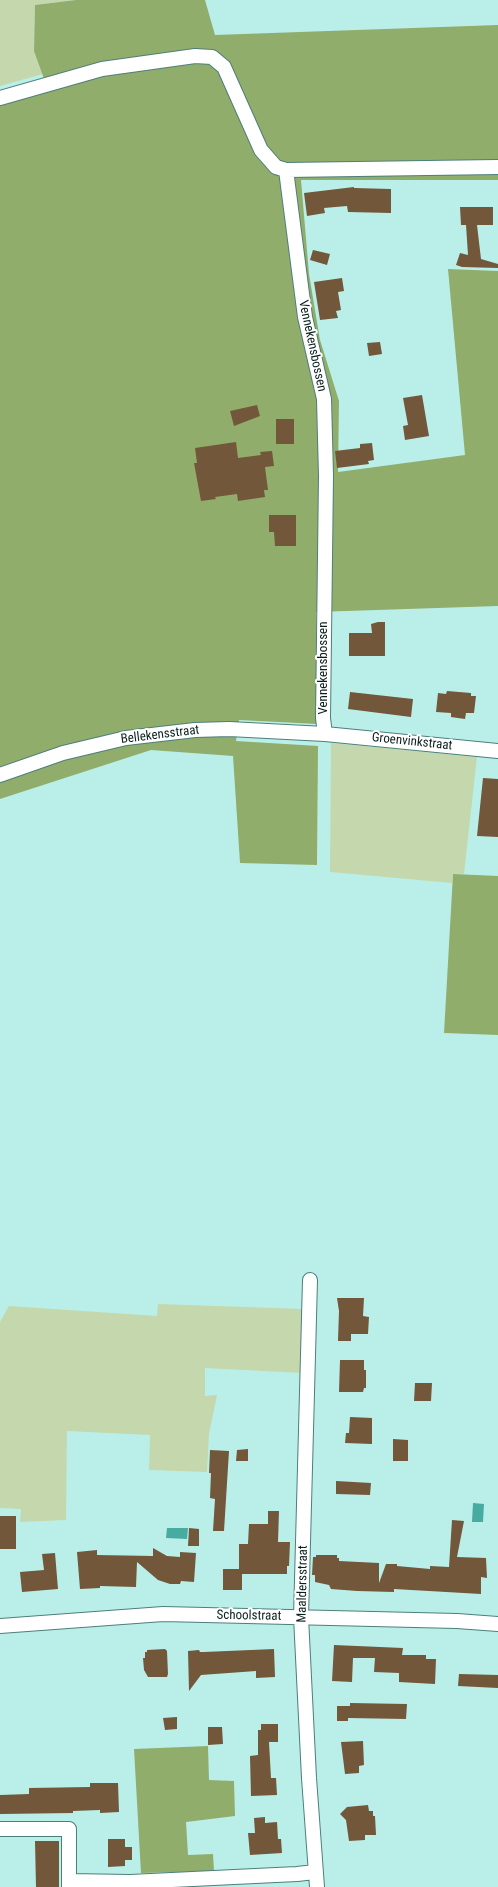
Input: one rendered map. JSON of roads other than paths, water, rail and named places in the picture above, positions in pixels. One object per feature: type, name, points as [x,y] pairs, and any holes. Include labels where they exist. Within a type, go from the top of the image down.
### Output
[{"type":"street","points":[[0,98],[102,69],[195,56],[212,57],[224,67],[261,150],[276,167],[286,170],[498,167]]},
{"type":"street","name":"Vennekensbossen","points":[[286,170],[305,317],[324,399],[326,476],[323,718],[325,734]]},
{"type":"street","name":"Bellekensstraat","points":[[0,775],[63,753],[126,738],[195,730],[229,728],[325,734]]},
{"type":"street","name":"Groenvinkstraat","points":[[325,734],[498,751]]},
{"type":"street","name":"Maaldersstraat","points":[[310,1280],[301,1617],[317,1887]]},
{"type":"street","name":"Schoolstraat","points":[[0,1626],[163,1614],[457,1620],[498,1624]]},
{"type":"street","points":[[0,1829],[69,1829],[69,1884],[130,1885],[315,1872]]},
{"type":"water","points":[[473,1503],[484,1504],[483,1522],[472,1522]]},
{"type":"water","points":[[167,1528],[188,1528],[187,1539],[166,1538]]}]
